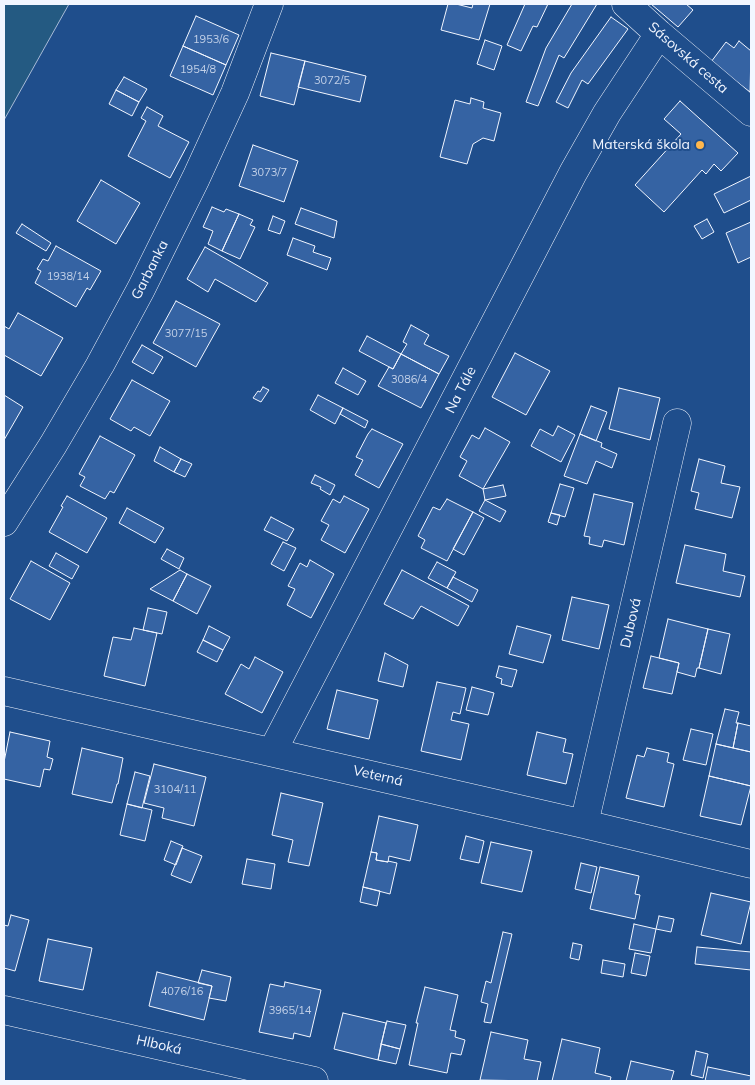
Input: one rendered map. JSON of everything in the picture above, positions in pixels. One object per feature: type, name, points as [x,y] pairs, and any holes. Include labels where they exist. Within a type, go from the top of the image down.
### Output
[{"type":"street","name":"Garbanka","points":[[4,522],[53,445],[100,365],[141,289],[196,178],[235,93],[270,4]]},
{"type":"street","name":"Sásovská cesta","points":[[626,4],[751,112]]},
{"type":"street","name":"Na Tále","points":[[272,752],[573,173],[607,113],[659,34]]},
{"type":"street","name":"Dubová","points":[[584,824],[677,423]]},
{"type":"street","name":"Veterná","points":[[4,691],[751,864]]},
{"type":"street","name":"Hlboká","points":[[4,1010],[314,1081]]},
{"type":"shaded area","points":[[4,4],[69,4],[4,120]]},
{"type":"building","points":[[448,4],[472,8],[473,4],[490,4],[479,40],[441,30]]},
{"type":"building","points":[[525,4],[548,4],[537,27],[533,26],[521,51],[507,45]]},
{"type":"building","points":[[572,4],[597,4],[564,58],[559,55],[538,106],[526,102],[546,48]]},
{"type":"building","points":[[651,4],[686,4],[693,10],[678,27]]},
{"type":"building","points":[[196,16],[239,35],[226,65],[183,46]]},
{"type":"building","points":[[611,17],[628,29],[588,84],[582,80],[568,108],[556,102],[571,73]]},
{"type":"building","points":[[485,40],[502,46],[494,70],[477,64]]},
{"type":"building","points":[[739,41],[751,51],[750,92],[711,62],[726,42],[734,48]]},
{"type":"building","points":[[183,46],[226,65],[213,95],[170,76]]},
{"type":"building","points":[[271,53],[305,61],[294,105],[260,96]]},
{"type":"building","points":[[305,61],[366,76],[360,102],[298,87]]},
{"type":"building","points":[[124,77],[147,89],[139,102],[116,90]]},
{"type":"building","points":[[116,90],[139,102],[132,116],[109,104]]},
{"type":"building","points":[[471,98],[484,102],[483,108],[501,113],[494,141],[483,138],[473,144],[467,164],[440,157],[455,100],[470,104]]},
{"type":"building","points":[[680,101],[738,153],[721,171],[714,164],[706,174],[702,170],[664,212],[635,185],[681,134],[664,119]]},
{"type":"building","points":[[147,107],[163,116],[158,126],[189,142],[170,178],[128,156],[146,121],[141,118]]},
{"type":"building","points":[[253,145],[298,161],[284,202],[239,186]]},
{"type":"building","points":[[751,176],[751,200],[724,213],[714,194]]},
{"type":"building","points":[[101,180],[140,203],[116,244],[77,221]]},
{"type":"building","points":[[212,207],[224,212],[226,209],[239,214],[222,251],[208,244],[213,231],[203,227]]},
{"type":"building","points":[[301,208],[337,221],[334,238],[295,224]]},
{"type":"building","points":[[239,214],[253,220],[250,225],[255,227],[240,259],[222,251]]},
{"type":"building","points":[[273,216],[285,221],[280,234],[268,230]]},
{"type":"building","points":[[707,219],[714,232],[702,239],[694,226]]},
{"type":"building","points":[[751,222],[751,257],[738,263],[726,233]]},
{"type":"building","points":[[22,224],[51,243],[46,251],[16,233]]},
{"type":"building","points":[[293,238],[315,246],[313,252],[331,258],[327,270],[287,255]]},
{"type":"building","points":[[56,246],[101,271],[90,290],[87,288],[76,307],[35,283],[41,271],[37,269],[43,259],[48,261]]},
{"type":"building","points":[[205,247],[268,283],[256,302],[215,279],[208,292],[187,279]]},
{"type":"building","points":[[176,301],[220,324],[196,367],[153,343]]},
{"type":"building","points":[[18,313],[63,338],[41,376],[4,355],[4,326],[9,329]]},
{"type":"building","points":[[411,325],[429,335],[424,344],[449,356],[439,374],[401,354],[407,344],[403,342]]},
{"type":"building","points":[[367,336],[401,354],[393,369],[359,351]]},
{"type":"building","points":[[142,345],[163,357],[153,374],[132,362]]},
{"type":"building","points":[[515,353],[550,371],[526,415],[492,397]]},
{"type":"building","points":[[401,354],[439,374],[421,408],[378,386],[389,367],[393,369]]},
{"type":"building","points":[[343,368],[366,381],[358,395],[335,383]]},
{"type":"building","points":[[132,380],[170,401],[150,436],[134,427],[131,431],[110,419]]},
{"type":"building","points":[[263,387],[269,390],[261,402],[253,398]]},
{"type":"building","points":[[619,388],[660,398],[650,440],[609,429]]},
{"type":"building","points":[[4,395],[23,407],[4,440]]},
{"type":"building","points":[[318,395],[343,408],[335,424],[310,410]]},
{"type":"building","points":[[591,406],[607,412],[596,441],[580,434]]},
{"type":"building","points":[[343,408],[368,421],[365,428],[340,414]]},
{"type":"building","points":[[558,426],[575,435],[561,462],[531,446],[540,429],[553,436]]},
{"type":"building","points":[[485,428],[510,442],[483,489],[459,476],[467,461],[460,457],[472,435],[479,439]]},
{"type":"building","points":[[372,429],[403,444],[379,488],[355,475],[363,460],[356,457]]},
{"type":"building","points":[[580,434],[602,443],[601,447],[617,454],[612,468],[596,461],[587,484],[564,476]]},
{"type":"building","points":[[100,436],[135,455],[114,493],[110,491],[105,499],[80,486],[85,477],[79,474]]},
{"type":"building","points":[[160,447],[181,459],[174,472],[154,461]]},
{"type":"building","points":[[181,459],[192,464],[185,477],[174,472]]},
{"type":"building","points":[[699,459],[725,466],[721,483],[740,487],[732,518],[695,509],[699,493],[691,491]]},
{"type":"building","points":[[315,475],[335,485],[330,495],[320,489],[321,487],[311,483]]},
{"type":"building","points":[[560,484],[574,488],[565,517],[551,513]]},
{"type":"building","points":[[503,485],[506,496],[485,500],[483,489]]},
{"type":"building","points":[[594,494],[633,503],[624,545],[604,540],[602,547],[589,544],[590,537],[584,536]]},
{"type":"building","points":[[67,496],[107,518],[87,553],[49,532]]},
{"type":"building","points":[[344,496],[369,509],[345,553],[321,540],[329,525],[321,521],[333,499],[340,503]]},
{"type":"building","points":[[447,499],[473,512],[447,561],[421,548],[425,540],[418,536],[433,507],[440,510]]},
{"type":"building","points":[[485,500],[506,511],[500,522],[479,511]]},
{"type":"building","points":[[127,508],[164,528],[155,543],[119,523]]},
{"type":"building","points":[[473,512],[484,518],[464,555],[453,549]]},
{"type":"building","points":[[551,513],[560,515],[557,525],[548,522]]},
{"type":"building","points":[[271,517],[294,529],[287,541],[264,530]]},
{"type":"building","points":[[283,542],[296,548],[284,571],[271,564]]},
{"type":"building","points":[[685,545],[726,554],[723,571],[745,576],[740,597],[676,583]]},
{"type":"building","points":[[167,549],[184,558],[179,569],[161,559]]},
{"type":"building","points":[[56,553],[79,566],[72,579],[49,566]]},
{"type":"building","points":[[310,560],[334,574],[311,618],[287,605],[295,589],[288,586],[300,563],[307,567]]},
{"type":"building","points":[[31,561],[70,583],[50,620],[10,599]]},
{"type":"building","points":[[437,562],[456,572],[447,588],[428,578]]},
{"type":"building","points":[[180,570],[187,574],[173,601],[150,589]]},
{"type":"building","points":[[402,570],[469,606],[458,626],[421,606],[413,619],[384,604]]},
{"type":"building","points":[[187,574],[211,586],[197,614],[173,601]]},
{"type":"building","points":[[453,577],[478,590],[472,602],[447,588]]},
{"type":"building","points":[[572,597],[609,605],[599,649],[562,640]]},
{"type":"building","points":[[148,608],[167,612],[162,634],[143,630]]},
{"type":"building","points":[[668,619],[708,629],[699,668],[697,668],[695,677],[677,672],[679,663],[659,658]]},
{"type":"building","points":[[209,626],[230,637],[223,650],[203,640]]},
{"type":"building","points":[[517,626],[551,635],[543,663],[509,654]]},
{"type":"building","points":[[134,628],[157,633],[145,686],[104,676],[113,637],[131,640]]},
{"type":"building","points":[[708,629],[730,634],[721,674],[699,668]]},
{"type":"building","points":[[203,640],[223,650],[217,662],[197,652]]},
{"type":"building","points":[[385,653],[408,665],[403,687],[378,681]]},
{"type":"building","points":[[651,656],[679,663],[672,694],[643,688]]},
{"type":"building","points":[[255,657],[283,672],[262,713],[225,694],[241,664],[249,669]]},
{"type":"building","points":[[499,666],[517,670],[512,687],[501,684],[502,679],[496,677]]},
{"type":"building","points":[[437,682],[466,688],[460,714],[453,712],[451,720],[469,724],[461,760],[421,751]]},
{"type":"building","points":[[472,687],[494,693],[488,715],[466,710]]},
{"type":"building","points":[[337,690],[378,700],[369,739],[327,729]]},
{"type":"building","points":[[725,709],[739,712],[733,748],[716,744]]},
{"type":"building","points":[[738,723],[751,726],[751,752],[733,748]]},
{"type":"building","points":[[691,729],[713,734],[706,765],[683,760]]},
{"type":"building","points":[[10,732],[50,741],[47,757],[53,759],[50,770],[44,769],[40,787],[4,779],[4,762]]},
{"type":"building","points":[[537,732],[566,739],[563,752],[573,754],[566,784],[527,775]]},
{"type":"building","points":[[716,744],[751,752],[751,786],[709,776]]},
{"type":"building","points":[[82,748],[123,758],[112,803],[72,794]]},
{"type":"building","points":[[647,748],[669,753],[667,762],[674,764],[664,807],[626,798],[637,755],[644,757]]},
{"type":"building","points":[[154,764],[206,777],[194,826],[162,818],[164,808],[144,803]]},
{"type":"building","points":[[135,772],[150,776],[142,808],[127,804]]},
{"type":"building","points":[[709,776],[751,786],[741,825],[700,816]]},
{"type":"building","points":[[281,793],[323,803],[309,866],[288,862],[293,840],[272,835]]},
{"type":"building","points":[[127,804],[152,810],[145,841],[120,835]]},
{"type":"building","points":[[379,816],[418,825],[410,861],[389,856],[388,862],[376,860],[377,853],[371,852]]},
{"type":"building","points":[[466,836],[484,841],[479,863],[460,859]]},
{"type":"building","points":[[171,841],[183,846],[176,865],[164,860]]},
{"type":"building","points":[[491,842],[532,851],[522,892],[481,883]]},
{"type":"building","points":[[182,848],[202,856],[191,883],[171,875]]},
{"type":"building","points":[[371,852],[377,853],[376,860],[397,863],[390,894],[363,887]]},
{"type":"building","points":[[247,859],[275,864],[271,889],[242,884]]},
{"type":"building","points":[[581,863],[597,867],[591,893],[575,889]]},
{"type":"building","points":[[600,867],[639,876],[635,894],[640,895],[635,919],[590,909]]},
{"type":"building","points":[[363,887],[380,891],[377,906],[360,902]]},
{"type":"building","points":[[711,893],[751,902],[741,944],[701,935]]},
{"type":"building","points":[[11,915],[29,920],[15,971],[4,968],[4,925],[8,926]]},
{"type":"building","points":[[659,916],[674,919],[671,932],[656,929]]},
{"type":"building","points":[[634,924],[656,929],[651,953],[629,949]]},
{"type":"building","points":[[503,932],[512,934],[491,1023],[484,1022],[488,1004],[481,1002],[486,981],[491,983]]},
{"type":"building","points":[[48,939],[92,948],[83,990],[39,981]]},
{"type":"building","points":[[573,943],[582,945],[579,960],[570,958]]},
{"type":"building","points":[[697,947],[751,952],[751,970],[695,964]]},
{"type":"building","points":[[635,953],[650,956],[646,976],[631,973]]},
{"type":"building","points":[[603,960],[625,964],[623,977],[601,973]]},
{"type":"building","points":[[202,970],[231,977],[226,1001],[209,998],[212,986],[198,983]]},
{"type":"building","points":[[157,972],[212,986],[204,1020],[149,1006]]},
{"type":"building","points":[[285,982],[321,990],[310,1037],[294,1033],[293,1039],[259,1032],[270,984],[284,987]]},
{"type":"building","points":[[425,987],[458,995],[450,1030],[456,1031],[455,1037],[465,1040],[461,1055],[451,1053],[447,1073],[409,1065],[418,1023],[416,1023]]},
{"type":"building","points":[[343,1013],[386,1023],[378,1060],[334,1049]]},
{"type":"building","points":[[387,1021],[406,1025],[400,1049],[381,1044]]},
{"type":"building","points":[[491,1032],[528,1040],[524,1059],[541,1062],[537,1081],[480,1080]]},
{"type":"building","points":[[562,1039],[600,1048],[595,1073],[611,1077],[610,1081],[552,1081]]},
{"type":"building","points":[[381,1044],[400,1049],[396,1064],[378,1060]]},
{"type":"building","points":[[696,1051],[708,1054],[703,1078],[691,1075]]},
{"type":"building","points":[[631,1061],[674,1071],[671,1081],[626,1081]]},
{"type":"building","points":[[708,1067],[751,1076],[750,1081],[705,1081]]},
{"type":"place","name":"Materská škola","points":[[700,145]]}]
